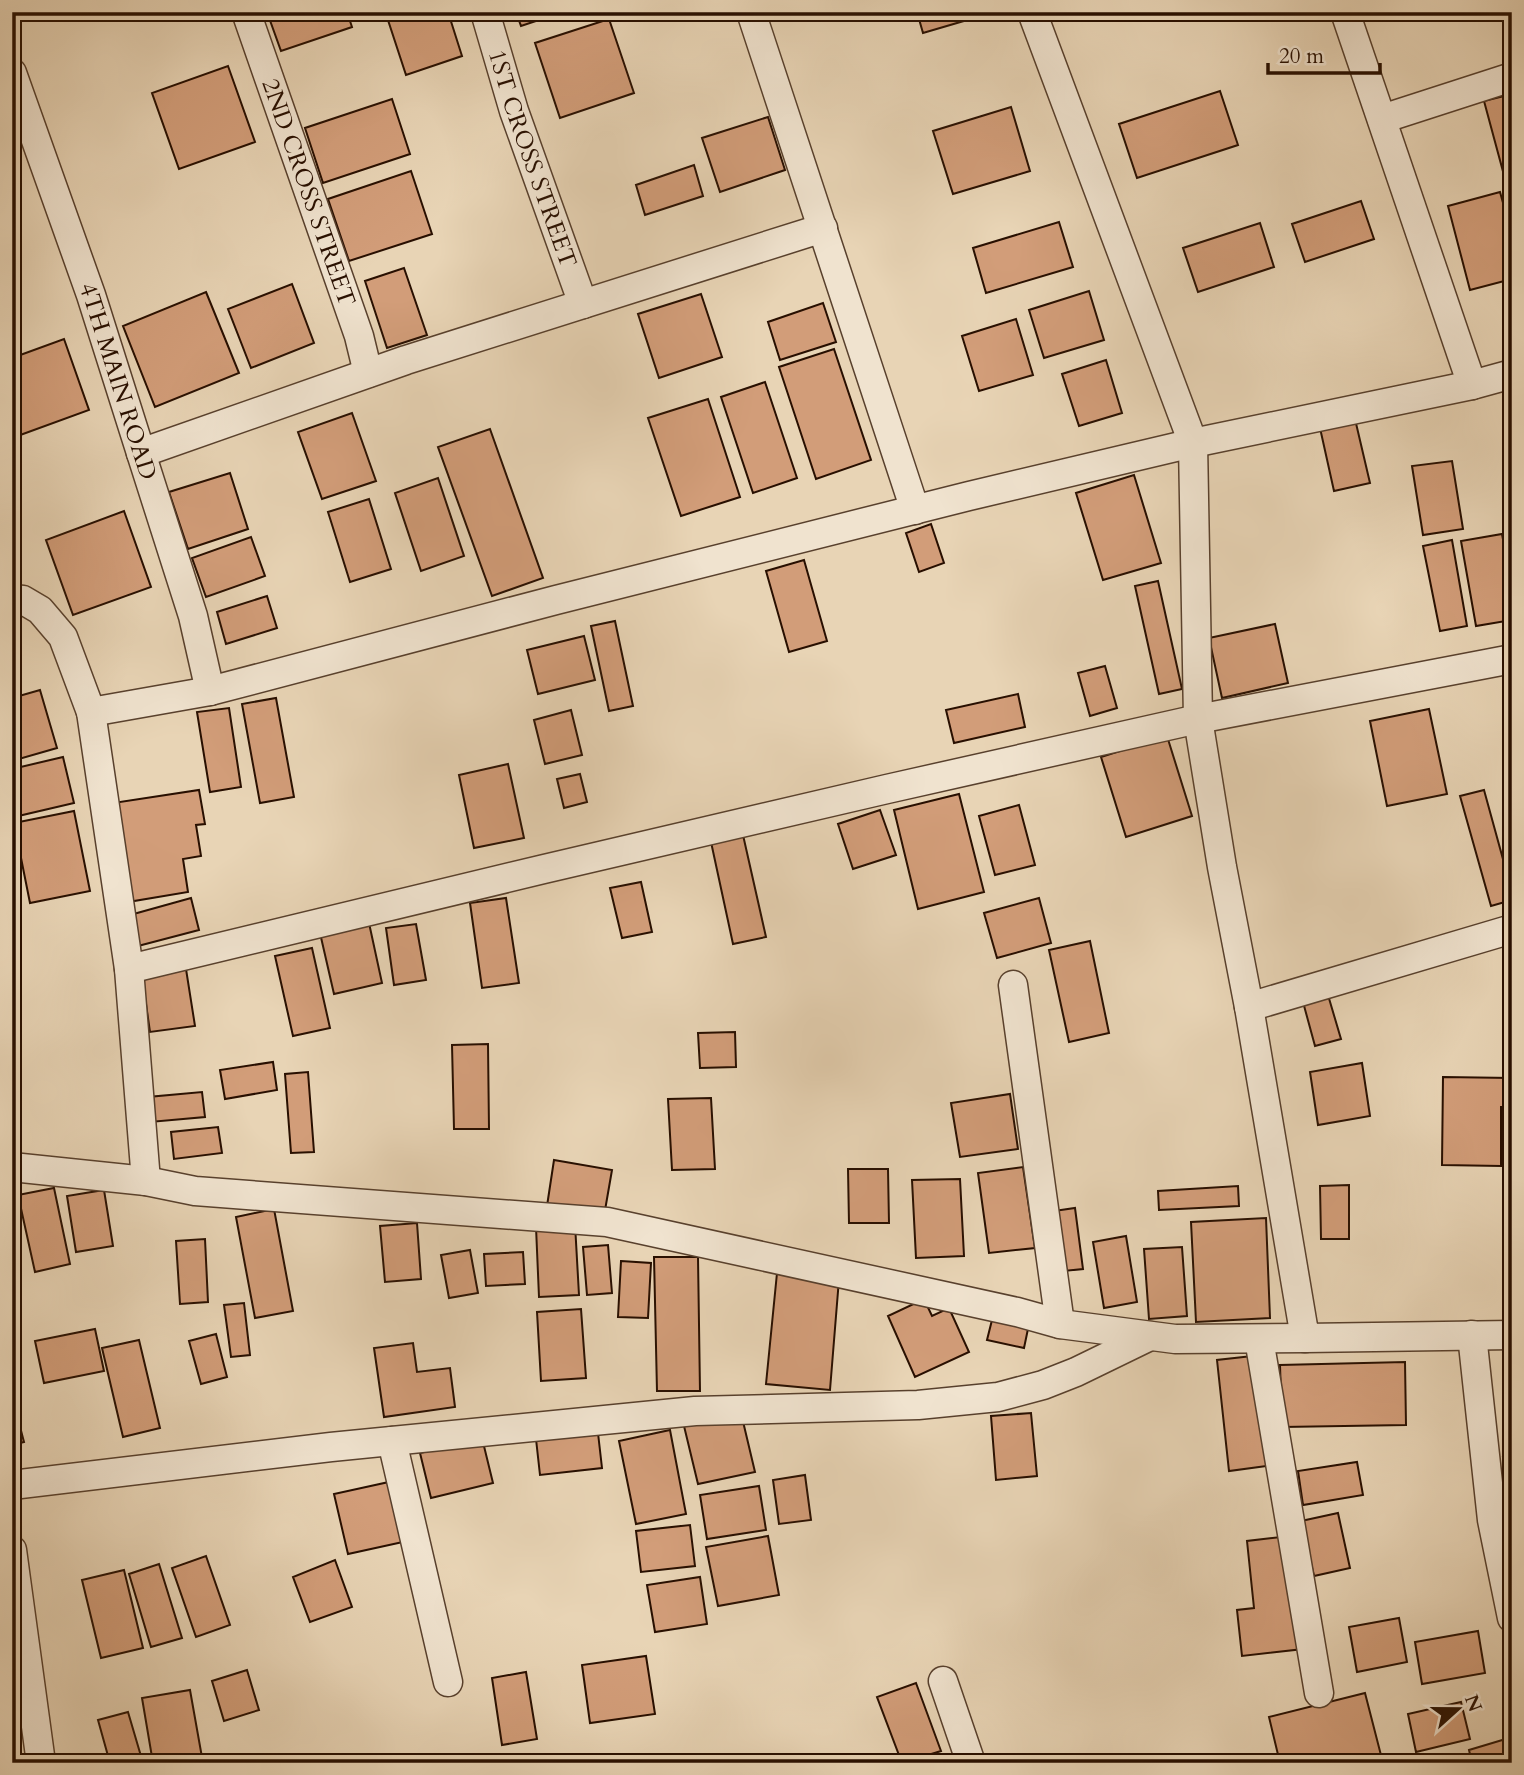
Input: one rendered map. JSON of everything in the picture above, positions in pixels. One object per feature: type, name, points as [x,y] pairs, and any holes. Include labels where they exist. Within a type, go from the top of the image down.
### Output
[{"type":"street","name":"2ND CROSS STREET","points":[[246,12],[359,336],[369,373]]},
{"type":"street","name":"1ST CROSS STREET","points":[[485,12],[514,111],[583,304]]},
{"type":"street","points":[[751,12],[915,510]]},
{"type":"street","points":[[1032,12],[1193,443],[1198,719],[1304,1338]]},
{"type":"street","points":[[1345,12],[1472,385]]},
{"type":"street","name":"4TH MAIN ROAD","points":[[12,73],[91,295],[193,615],[210,691]]},
{"type":"street","points":[[1382,119],[1512,77]]},
{"type":"street","points":[[141,453],[369,373],[823,228]]},
{"type":"street","points":[[90,712],[210,691],[556,600],[915,510],[1193,443],[1472,385],[1512,374]]},
{"type":"street","points":[[12,599],[23,600],[40,610],[63,637],[90,712],[129,970],[146,1181]]},
{"type":"street","points":[[129,970],[557,866],[1198,719],[1512,659]]},
{"type":"street","points":[[1249,1007],[1512,929]]},
{"type":"street","points":[[1013,985],[1060,1324]]},
{"type":"street","points":[[12,1167],[146,1181],[195,1191],[607,1222],[1017,1312],[1060,1324],[1175,1339],[1512,1335]]},
{"type":"street","points":[[1472,1335],[1492,1520],[1512,1618]]},
{"type":"street","points":[[12,1485],[392,1441],[695,1411],[918,1405],[998,1397],[1043,1385],[1076,1372],[1150,1336]]},
{"type":"street","points":[[1259,1339],[1319,1693]]},
{"type":"street","points":[[392,1441],[449,1682]]},
{"type":"street","points":[[12,1550],[41,1763]]},
{"type":"street","points":[[943,1681],[971,1763]]},
{"type":"building","points":[[267,12],[347,12],[352,27],[281,51]]},
{"type":"building","points":[[400,12],[448,12],[462,56],[406,75],[387,17]]},
{"type":"building","points":[[516,12],[563,12],[521,26]]},
{"type":"building","points":[[917,12],[972,12],[974,18],[923,33]]},
{"type":"building","points":[[1500,12],[1512,12],[1512,29],[1506,31]]},
{"type":"building","points":[[609,19],[634,93],[560,118],[535,43]]},
{"type":"building","points":[[228,66],[255,142],[179,169],[152,93]]},
{"type":"building","points":[[1220,91],[1238,145],[1137,178],[1119,124]]},
{"type":"building","points":[[1512,94],[1512,189],[1508,190],[1484,101]]},
{"type":"building","points":[[392,99],[410,154],[323,183],[305,128]]},
{"type":"building","points":[[1011,107],[1030,171],[953,194],[933,131]]},
{"type":"building","points":[[768,117],[785,170],[720,192],[702,138]]},
{"type":"building","points":[[694,165],[703,196],[645,215],[636,185]]},
{"type":"building","points":[[411,171],[432,234],[349,261],[328,199]]},
{"type":"building","points":[[1500,192],[1512,235],[1512,279],[1470,290],[1448,206]]},
{"type":"building","points":[[1361,201],[1374,239],[1305,262],[1292,224]]},
{"type":"building","points":[[1059,222],[1073,267],[986,293],[973,248]]},
{"type":"building","points":[[1260,223],[1274,267],[1198,292],[1183,248]]},
{"type":"building","points":[[404,268],[427,335],[387,348],[365,281]]},
{"type":"building","points":[[292,284],[314,343],[251,368],[228,309]]},
{"type":"building","points":[[1089,291],[1104,340],[1044,358],[1029,310]]},
{"type":"building","points":[[206,292],[239,373],[155,407],[123,326]]},
{"type":"building","points":[[701,294],[722,357],[659,378],[638,314]]},
{"type":"building","points":[[823,303],[836,342],[780,360],[768,322]]},
{"type":"building","points":[[1016,319],[1033,375],[979,391],[962,336]]},
{"type":"building","points":[[64,339],[89,410],[12,438],[12,358]]},
{"type":"building","points":[[834,349],[871,460],[816,479],[779,367]]},
{"type":"building","points":[[1106,360],[1122,413],[1079,426],[1062,374]]},
{"type":"building","points":[[765,382],[797,478],[753,493],[721,397]]},
{"type":"building","points":[[708,399],[740,497],[681,516],[648,418]]},
{"type":"building","points":[[352,413],[376,481],[322,499],[298,432]]},
{"type":"building","points":[[1355,419],[1370,483],[1334,491],[1320,428]]},
{"type":"building","points":[[490,429],[543,578],[492,596],[438,447]]},
{"type":"building","points":[[1452,461],[1463,529],[1423,535],[1412,466]]},
{"type":"building","points":[[230,473],[248,529],[188,549],[169,492]]},
{"type":"building","points":[[1134,475],[1161,563],[1103,580],[1076,493]]},
{"type":"building","points":[[438,478],[464,556],[421,571],[395,493]]},
{"type":"building","points":[[369,499],[391,569],[350,582],[328,512]]},
{"type":"building","points":[[124,511],[151,587],[73,615],[46,540]]},
{"type":"building","points":[[931,524],[944,563],[919,572],[906,533]]},
{"type":"building","points":[[1502,534],[1512,587],[1512,620],[1476,626],[1461,541]]},
{"type":"building","points":[[251,537],[265,576],[206,597],[192,558]]},
{"type":"building","points":[[1452,540],[1467,626],[1440,631],[1423,546]]},
{"type":"building","points":[[804,560],[827,641],[789,652],[766,571]]},
{"type":"building","points":[[1158,581],[1182,689],[1159,694],[1135,586]]},
{"type":"building","points":[[267,596],[277,628],[226,644],[217,612]]},
{"type":"building","points":[[615,621],[633,706],[609,711],[591,626]]},
{"type":"building","points":[[1275,624],[1288,683],[1222,698],[1209,638]]},
{"type":"building","points":[[584,636],[595,680],[538,694],[527,650]]},
{"type":"building","points":[[1105,666],[1117,708],[1090,716],[1078,673]]},
{"type":"building","points":[[40,690],[57,748],[12,761],[12,698]]},
{"type":"building","points":[[1018,694],[1025,727],[954,743],[946,710]]},
{"type":"building","points":[[276,698],[294,797],[260,803],[242,704]]},
{"type":"building","points":[[229,708],[241,787],[210,792],[197,712]]},
{"type":"building","points":[[1429,709],[1447,794],[1387,806],[1370,721]]},
{"type":"building","points":[[571,710],[582,755],[545,764],[534,720]]},
{"type":"building","points":[[1167,736],[1192,816],[1126,837],[1101,757]]},
{"type":"building","points":[[63,757],[74,803],[14,817],[12,769]]},
{"type":"building","points":[[508,764],[524,838],[474,848],[459,775]]},
{"type":"building","points":[[580,774],[587,802],[564,808],[557,779]]},
{"type":"building","points":[[199,790],[205,824],[196,825],[201,856],[183,859],[188,892],[128,902],[113,803]]},
{"type":"building","points":[[1484,790],[1512,892],[1512,900],[1491,906],[1460,796]]},
{"type":"building","points":[[959,794],[984,892],[918,909],[894,810]]},
{"type":"building","points":[[1019,805],[1035,865],[995,875],[979,816]]},
{"type":"building","points":[[880,810],[896,855],[853,869],[838,824]]},
{"type":"building","points":[[74,811],[90,891],[30,903],[14,823]]},
{"type":"building","points":[[743,835],[766,937],[733,944],[711,842]]},
{"type":"building","points":[[641,882],[652,932],[622,938],[610,888]]},
{"type":"building","points":[[191,898],[199,930],[138,946],[130,915]]},
{"type":"building","points":[[506,898],[519,983],[482,988],[470,903]]},
{"type":"building","points":[[1039,898],[1051,943],[997,958],[984,913]]},
{"type":"building","points":[[369,923],[382,983],[334,994],[320,933]]},
{"type":"building","points":[[416,924],[426,980],[394,985],[386,928]]},
{"type":"building","points":[[1090,941],[1109,1033],[1069,1042],[1049,950]]},
{"type":"building","points":[[312,948],[330,1028],[293,1036],[275,956]]},
{"type":"building","points":[[186,969],[195,1026],[150,1032],[142,976]]},
{"type":"building","points":[[1328,995],[1341,1039],[1315,1046],[1303,1002]]},
{"type":"building","points":[[735,1032],[736,1067],[700,1068],[698,1033]]},
{"type":"building","points":[[488,1044],[489,1129],[454,1129],[452,1045]]},
{"type":"building","points":[[273,1062],[277,1090],[225,1099],[220,1070]]},
{"type":"building","points":[[1362,1063],[1370,1116],[1318,1125],[1310,1072]]},
{"type":"building","points":[[308,1072],[314,1152],[291,1153],[285,1074]]},
{"type":"building","points":[[1443,1077],[1512,1078],[1512,1107],[1501,1107],[1501,1166],[1442,1165]]},
{"type":"building","points":[[202,1092],[205,1117],[150,1122],[148,1097]]},
{"type":"building","points":[[1010,1094],[1018,1149],[960,1157],[951,1103]]},
{"type":"building","points":[[711,1098],[715,1169],[672,1170],[668,1099]]},
{"type":"building","points":[[218,1127],[222,1153],[174,1159],[171,1132]]},
{"type":"building","points":[[554,1160],[612,1170],[604,1216],[547,1206]]},
{"type":"building","points":[[1023,1167],[1035,1248],[989,1253],[978,1173]]},
{"type":"building","points":[[848,1169],[888,1169],[889,1223],[849,1223]]},
{"type":"building","points":[[960,1179],[964,1256],[916,1258],[912,1180]]},
{"type":"building","points":[[1349,1185],[1349,1239],[1321,1239],[1320,1186]]},
{"type":"building","points":[[1238,1186],[1239,1206],[1159,1210],[1158,1191]]},
{"type":"building","points":[[54,1188],[70,1264],[35,1272],[18,1195]]},
{"type":"building","points":[[104,1190],[113,1246],[76,1252],[67,1196]]},
{"type":"building","points":[[1075,1208],[1083,1269],[1054,1272],[1047,1212]]},
{"type":"building","points":[[274,1209],[293,1311],[255,1318],[236,1217]]},
{"type":"building","points":[[1266,1218],[1270,1318],[1196,1322],[1191,1222]]},
{"type":"building","points":[[417,1223],[421,1279],[385,1282],[380,1226]]},
{"type":"building","points":[[575,1224],[579,1295],[539,1297],[536,1227]]},
{"type":"building","points":[[1126,1236],[1137,1302],[1104,1308],[1093,1242]]},
{"type":"building","points":[[205,1239],[208,1302],[180,1304],[176,1241]]},
{"type":"building","points":[[608,1245],[612,1293],[587,1295],[583,1247]]},
{"type":"building","points":[[1182,1247],[1187,1316],[1149,1319],[1144,1249]]},
{"type":"building","points":[[470,1250],[478,1293],[449,1298],[441,1255]]},
{"type":"building","points":[[523,1252],[525,1284],[486,1286],[484,1254]]},
{"type":"building","points":[[654,1257],[698,1257],[700,1391],[657,1391]]},
{"type":"building","points":[[621,1261],[651,1263],[648,1318],[618,1317]]},
{"type":"building","points":[[777,1273],[839,1279],[830,1390],[766,1384]]},
{"type":"building","points":[[924,1299],[932,1316],[949,1308],[969,1352],[915,1377],[888,1316]]},
{"type":"building","points":[[244,1303],[250,1355],[231,1357],[224,1305]]},
{"type":"building","points":[[581,1309],[586,1378],[541,1381],[537,1312]]},
{"type":"building","points":[[993,1316],[1029,1324],[1024,1348],[987,1340]]},
{"type":"building","points":[[95,1329],[104,1371],[44,1383],[35,1341]]},
{"type":"building","points":[[216,1334],[227,1377],[201,1384],[189,1341]]},
{"type":"building","points":[[139,1340],[160,1428],[123,1437],[102,1348]]},
{"type":"building","points":[[413,1343],[417,1372],[450,1368],[455,1407],[384,1417],[374,1348]]},
{"type":"building","points":[[1261,1355],[1273,1465],[1229,1471],[1217,1360]]},
{"type":"building","points":[[1405,1362],[1406,1425],[1282,1427],[1280,1365]]},
{"type":"building","points":[[12,1401],[24,1442],[12,1445]]},
{"type":"building","points":[[741,1413],[755,1472],[698,1484],[684,1426]]},
{"type":"building","points":[[1031,1413],[1037,1476],[996,1480],[991,1416]]},
{"type":"building","points":[[670,1430],[686,1514],[636,1524],[619,1441]]},
{"type":"building","points":[[598,1433],[602,1468],[540,1475],[536,1439]]},
{"type":"building","points":[[482,1438],[493,1483],[431,1498],[420,1453]]},
{"type":"building","points":[[1512,1455],[1512,1501],[1503,1457]]},
{"type":"building","points":[[1357,1462],[1363,1495],[1303,1505],[1298,1471]]},
{"type":"building","points":[[805,1475],[811,1520],[779,1524],[773,1480]]},
{"type":"building","points":[[398,1480],[412,1540],[348,1554],[334,1494]]},
{"type":"building","points":[[759,1486],[766,1530],[707,1539],[700,1495]]},
{"type":"building","points":[[1338,1513],[1350,1568],[1314,1576],[1301,1521]]},
{"type":"building","points":[[690,1525],[695,1566],[641,1572],[636,1531]]},
{"type":"building","points":[[768,1536],[779,1595],[718,1606],[706,1547]]},
{"type":"building","points":[[1290,1536],[1303,1649],[1242,1656],[1237,1610],[1254,1608],[1247,1541]]},
{"type":"building","points":[[206,1556],[230,1625],[196,1637],[172,1568]]},
{"type":"building","points":[[335,1560],[352,1607],[310,1622],[293,1577]]},
{"type":"building","points":[[159,1564],[182,1638],[151,1647],[129,1574]]},
{"type":"building","points":[[124,1570],[143,1648],[101,1658],[82,1580]]},
{"type":"building","points":[[700,1577],[707,1624],[655,1632],[647,1585]]},
{"type":"building","points":[[1399,1618],[1407,1662],[1357,1672],[1349,1627]]},
{"type":"building","points":[[1478,1631],[1485,1673],[1422,1684],[1415,1642]]},
{"type":"building","points":[[646,1656],[655,1714],[590,1723],[582,1665]]},
{"type":"building","points":[[247,1670],[259,1710],[224,1721],[212,1681]]},
{"type":"building","points":[[526,1672],[537,1739],[502,1745],[492,1678]]},
{"type":"building","points":[[916,1683],[941,1751],[902,1763],[877,1697]]},
{"type":"building","points":[[190,1690],[203,1763],[153,1763],[142,1698]]},
{"type":"building","points":[[1365,1693],[1383,1763],[1280,1763],[1269,1717]]},
{"type":"building","points":[[1461,1702],[1470,1739],[1416,1752],[1408,1714]]},
{"type":"building","points":[[128,1712],[143,1763],[110,1763],[98,1720]]},
{"type":"building","points":[[1509,1738],[1512,1760],[1502,1763],[1472,1763],[1469,1750]]}]
